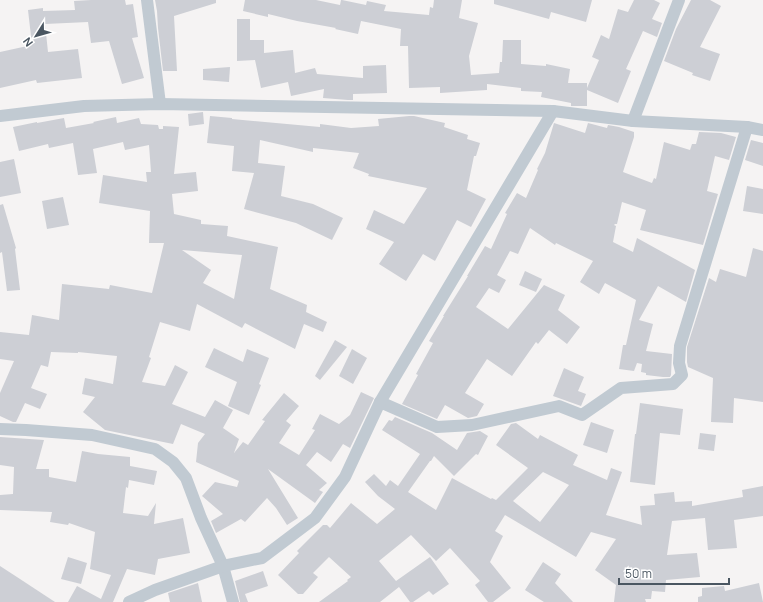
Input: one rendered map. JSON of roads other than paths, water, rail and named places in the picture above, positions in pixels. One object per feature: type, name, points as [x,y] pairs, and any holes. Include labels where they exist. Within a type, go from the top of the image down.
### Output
[{"type":"street","points":[[147,0],[160,104]]},
{"type":"street","points":[[633,121],[679,0]]},
{"type":"street","points":[[0,116],[84,106],[160,104],[553,111],[633,121],[763,130]]},
{"type":"street","points":[[129,602],[155,590],[223,566],[262,558],[315,518],[345,477],[380,402],[553,111]]},
{"type":"street","points":[[380,402],[437,427],[444,427],[472,425],[559,406],[582,415],[621,388],[673,384],[682,375],[679,363],[680,346],[747,128]]},
{"type":"street","points":[[0,429],[92,435],[155,449],[172,462],[186,478],[201,518],[223,566],[233,602]]}]
